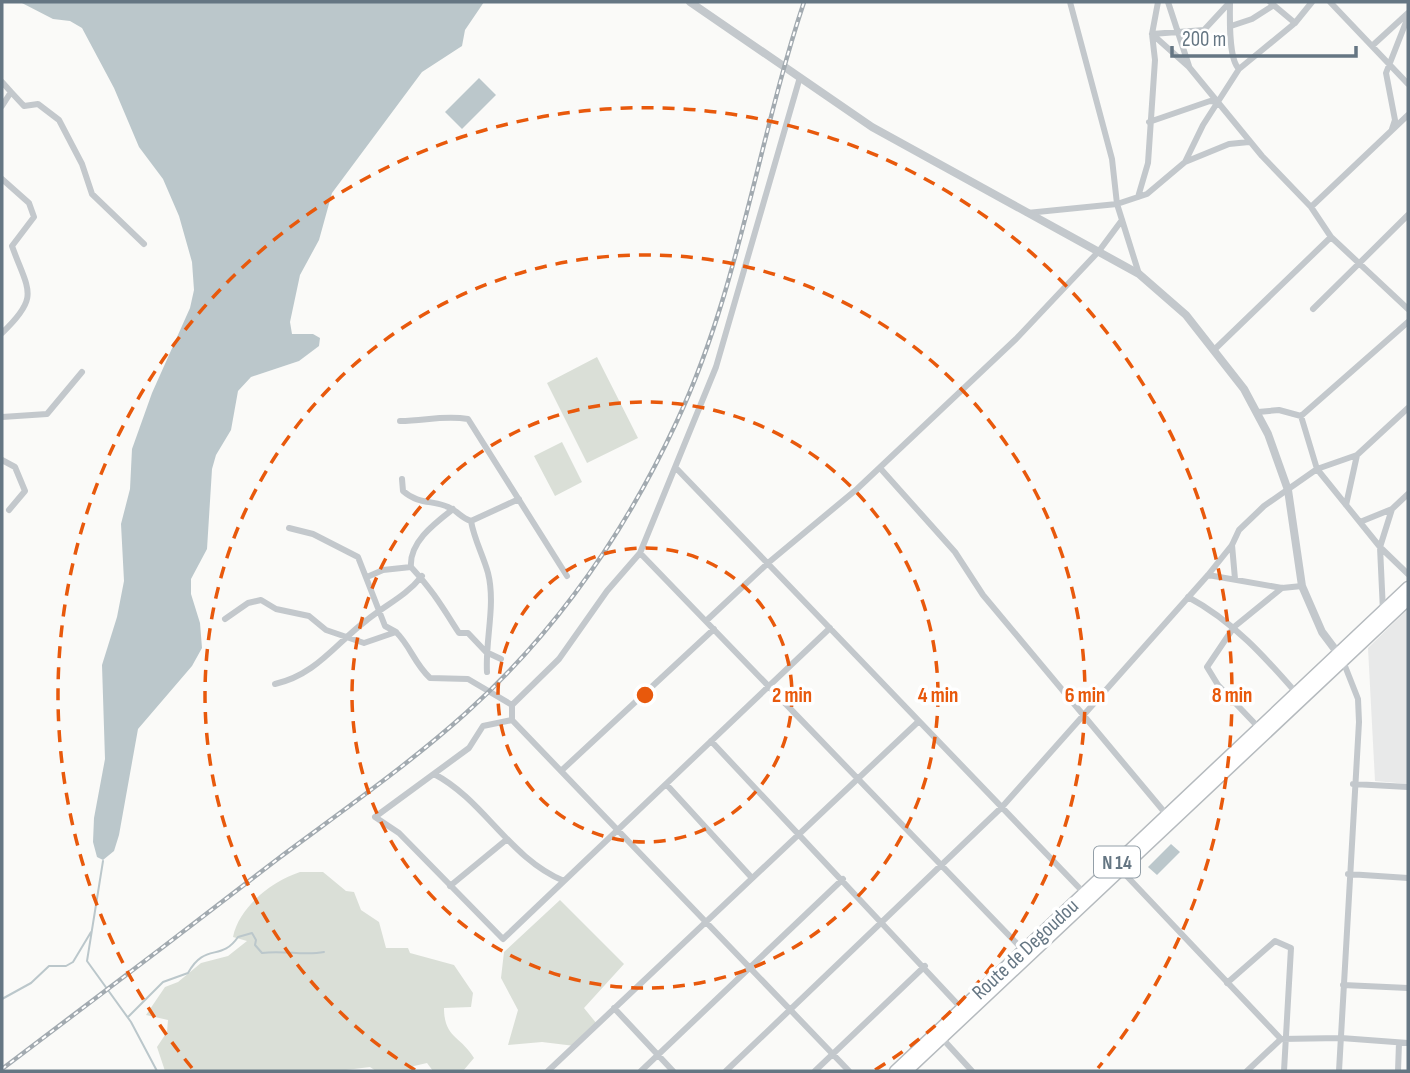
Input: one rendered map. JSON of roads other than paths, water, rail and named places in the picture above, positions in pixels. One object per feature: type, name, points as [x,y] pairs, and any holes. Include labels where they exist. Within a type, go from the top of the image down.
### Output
[{"type":"main road","name":"N 14","points":[[1341,657],[1408,587]]},
{"type":"main road","name":"N 14","points":[[1341,657],[1408,600]]},
{"type":"main road","name":"Route de Degoudou","points":[[895,1071],[1027,955],[1166,814],[1341,657]]},
{"type":"main road","name":"Route de Degoudou","points":[[1087,896],[1121,870],[1262,730]]},
{"type":"main road","name":"Route de Degoudou","points":[[907,1071],[939,1035]]},
{"type":"street","points":[[690,2],[872,127],[1139,274],[1186,315],[1215,349],[1258,412],[1288,490],[1303,586],[1322,632],[1341,657],[1358,699],[1339,1071]]},
{"type":"street","points":[[1070,2],[1112,159],[1117,204],[1139,274]]},
{"type":"street","points":[[1138,197],[1148,163],[1155,60],[1152,34],[1158,2]]},
{"type":"street","points":[[1168,2],[1189,66]]},
{"type":"street","points":[[1152,34],[1205,30],[1230,2]]},
{"type":"street","points":[[1230,2],[1234,65],[1239,69]]},
{"type":"street","points":[[1185,162],[1239,69],[1295,23],[1312,2]]},
{"type":"street","points":[[1330,2],[1408,84]]},
{"type":"street","points":[[1231,26],[1252,19],[1272,3],[1295,23]]},
{"type":"street","points":[[1372,46],[1408,15]]},
{"type":"street","points":[[1391,132],[1395,120],[1386,73],[1408,15]]},
{"type":"street","points":[[1152,34],[1189,66],[1250,142],[1311,207],[1331,237],[1408,309]]},
{"type":"street","points":[[800,77],[716,367],[677,468],[640,553],[607,591],[559,659],[512,705],[512,720],[849,1071]]},
{"type":"street","points":[[2,82],[24,106],[38,104],[59,120],[82,164],[92,194],[144,244]]},
{"type":"street","points":[[2,106],[11,92]]},
{"type":"street","points":[[1149,122],[1210,101],[1218,102]]},
{"type":"street","points":[[1311,207],[1408,115]]},
{"type":"street","points":[[1025,213],[1117,204],[1147,194],[1185,162],[1229,144],[1250,142]]},
{"type":"street","points":[[2,179],[29,203],[34,217],[12,246],[29,291],[22,314],[2,334]]},
{"type":"street","points":[[1313,309],[1408,215]]},
{"type":"street","points":[[706,621],[768,563],[880,468],[1016,338],[1099,251],[1122,220]]},
{"type":"street","points":[[1215,349],[1331,237]]},
{"type":"street","points":[[1301,416],[1408,322]]},
{"type":"street","points":[[2,417],[47,414],[82,372]]},
{"type":"street","points":[[726,1071],[1002,807],[1208,575],[1232,545],[1238,530],[1317,469],[1357,455],[1408,408]]},
{"type":"street","points":[[1258,412],[1279,410],[1301,416]]},
{"type":"street","points":[[400,421],[428,421],[444,415],[468,419],[566,576]]},
{"type":"street","points":[[1301,416],[1317,469],[1380,547],[1408,574]]},
{"type":"street","points":[[1346,505],[1357,455]]},
{"type":"street","points":[[2,460],[15,467],[25,491],[9,510]]},
{"type":"street","points":[[677,468],[1087,896]]},
{"type":"street","points":[[880,468],[955,552],[983,595],[1081,716],[1166,814]]},
{"type":"street","points":[[402,479],[403,491],[409,496],[424,504],[453,509],[459,517],[471,521],[519,499]]},
{"type":"street","points":[[1360,522],[1392,509],[1408,494]]},
{"type":"street","points":[[411,567],[410,556],[420,540],[453,509]]},
{"type":"street","points":[[1384,623],[1380,547],[1392,509]]},
{"type":"street","points":[[471,521],[488,573],[491,620],[486,652],[487,672]]},
{"type":"street","points":[[289,528],[313,534],[358,557],[385,626],[396,632],[407,644],[416,664],[430,677],[468,678],[512,705]]},
{"type":"street","points":[[1232,545],[1235,579]]},
{"type":"street","points":[[640,553],[1027,955]]},
{"type":"street","points":[[367,577],[383,570],[411,567],[422,576],[459,633],[468,633],[486,652],[501,659]]},
{"type":"street","points":[[1208,575],[1282,588],[1303,586]]},
{"type":"street","points":[[275,684],[308,671],[351,637],[366,620],[409,592],[422,576]]},
{"type":"street","points":[[1262,730],[1218,685],[1207,667],[1234,627],[1282,588]]},
{"type":"street","points":[[1188,597],[1234,627],[1255,645],[1299,696]]},
{"type":"street","points":[[225,619],[248,603],[261,600],[276,609],[309,616],[326,630],[364,643],[396,632]]},
{"type":"street","points":[[512,720],[483,726],[469,748],[376,817],[399,834],[503,939],[830,628]]},
{"type":"street","points":[[561,771],[714,629]]},
{"type":"street","points":[[548,1071],[919,721]]},
{"type":"street","points":[[711,741],[883,921],[964,1012]]},
{"type":"street","points":[[434,774],[455,785],[506,840],[541,871],[564,881]]},
{"type":"street","points":[[666,784],[752,878]]},
{"type":"street","points":[[1353,784],[1408,787]]},
{"type":"street","points":[[450,886],[506,840]]},
{"type":"street","points":[[1121,870],[1283,1039]]},
{"type":"street","points":[[1348,874],[1408,878]]},
{"type":"street","points":[[641,1071],[843,879]]},
{"type":"street","points":[[1227,983],[1275,941],[1291,948],[1283,1039],[1284,1071]]},
{"type":"street","points":[[815,1071],[925,967]]},
{"type":"street","points":[[1343,985],[1408,989]]},
{"type":"street","points":[[614,1008],[674,1071]]},
{"type":"street","points":[[939,1035],[972,1071]]},
{"type":"street","points":[[1247,1071],[1283,1039],[1341,1038],[1408,1043]]},
{"type":"street","points":[[1398,1071],[1399,1043]]},
{"type":"waterway","points":[[103,861],[87,961],[131,1022],[157,1071]]},
{"type":"waterway","points":[[2,999],[31,983],[49,966],[66,966],[73,962],[91,932]]},
{"type":"waterway","points":[[128,1017],[163,982],[188,973],[201,958],[225,949],[238,937],[252,933],[256,940],[255,945],[262,953],[324,952]]},
{"type":"railway","points":[[2,1069],[421,751],[499,682],[559,614],[612,540],[635,502],[677,421],[698,371],[732,267],[773,107],[804,2]]}]
